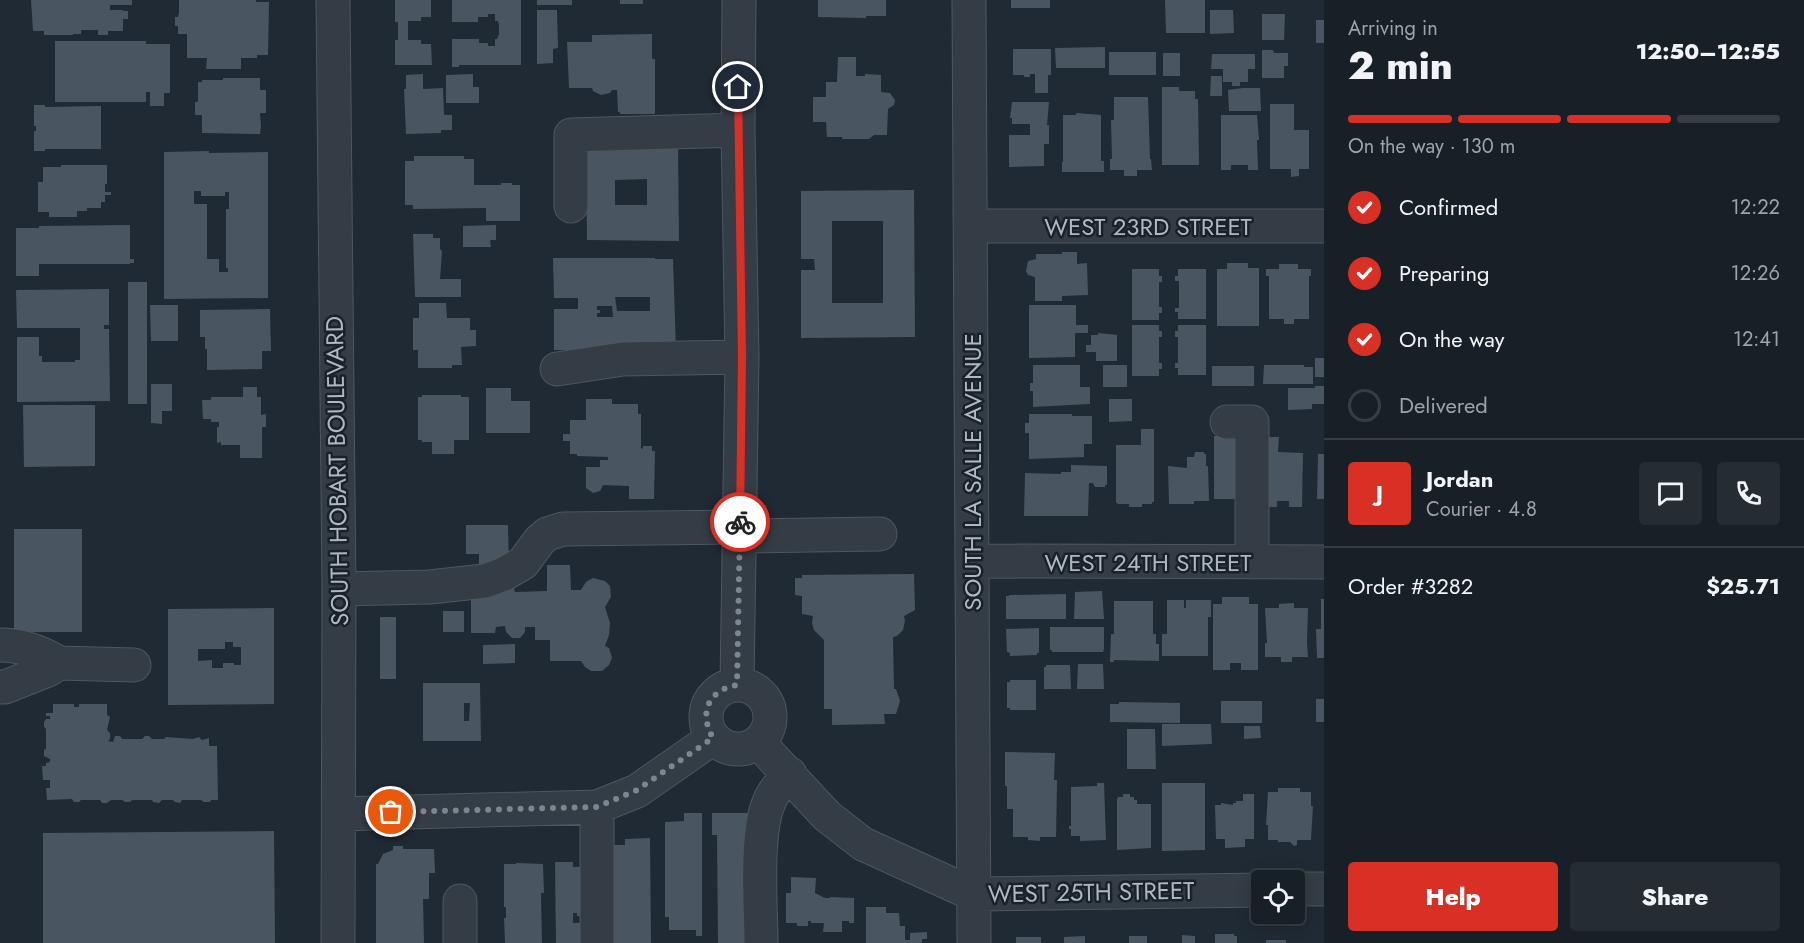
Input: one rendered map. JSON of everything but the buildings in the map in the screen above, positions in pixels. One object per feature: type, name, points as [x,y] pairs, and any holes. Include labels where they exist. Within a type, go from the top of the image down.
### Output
[{"type":"street","name":"SOUTH HOBART BOULEVARD","points":[[333,0],[339,589],[338,943]]},
{"type":"street","points":[[737,685],[742,357],[738,0]]},
{"type":"street","name":"SOUTH LA SALLE AVENUE","points":[[969,0],[974,943]]},
{"type":"street","points":[[571,206],[571,135],[738,130]]},
{"type":"street","name":"WEST 23RD STREET","points":[[971,226],[1324,226]]},
{"type":"street","points":[[557,369],[623,359],[742,357]]},
{"type":"street","points":[[1227,422],[1252,422],[1252,562]]},
{"type":"street","points":[[339,589],[430,586],[485,580],[504,574],[523,563],[547,534],[563,529],[880,534]]},
{"type":"street","name":"WEST 24TH STREET","points":[[973,561],[1324,562]]},
{"type":"street","points":[[0,645],[44,653],[58,663],[134,665]]},
{"type":"street","points":[[0,687],[48,670],[58,663]]},
{"type":"street","points":[[737,685],[747,686],[756,691],[768,706],[770,716],[769,726],[758,742],[740,749],[730,748],[713,738],[706,719],[711,699],[727,687],[737,685]]},
{"type":"street","points":[[339,814],[597,807],[637,790],[713,738]]},
{"type":"street","name":"WEST 25TH STREET","points":[[758,742],[827,816],[862,844],[973,894],[1251,890]]},
{"type":"street","points":[[761,943],[761,846],[764,818],[772,796],[790,774]]},
{"type":"street","points":[[597,807],[597,943]]},
{"type":"street","points":[[1305,889],[1324,889]]},
{"type":"street","points":[[460,901],[460,943]]},
{"type":"way so far","points":[[391,812],[597,807],[637,790],[713,738],[706,719],[711,699],[727,687],[737,685],[740,522]]},
{"type":"route","points":[[738,87],[742,357],[740,522]]}]
